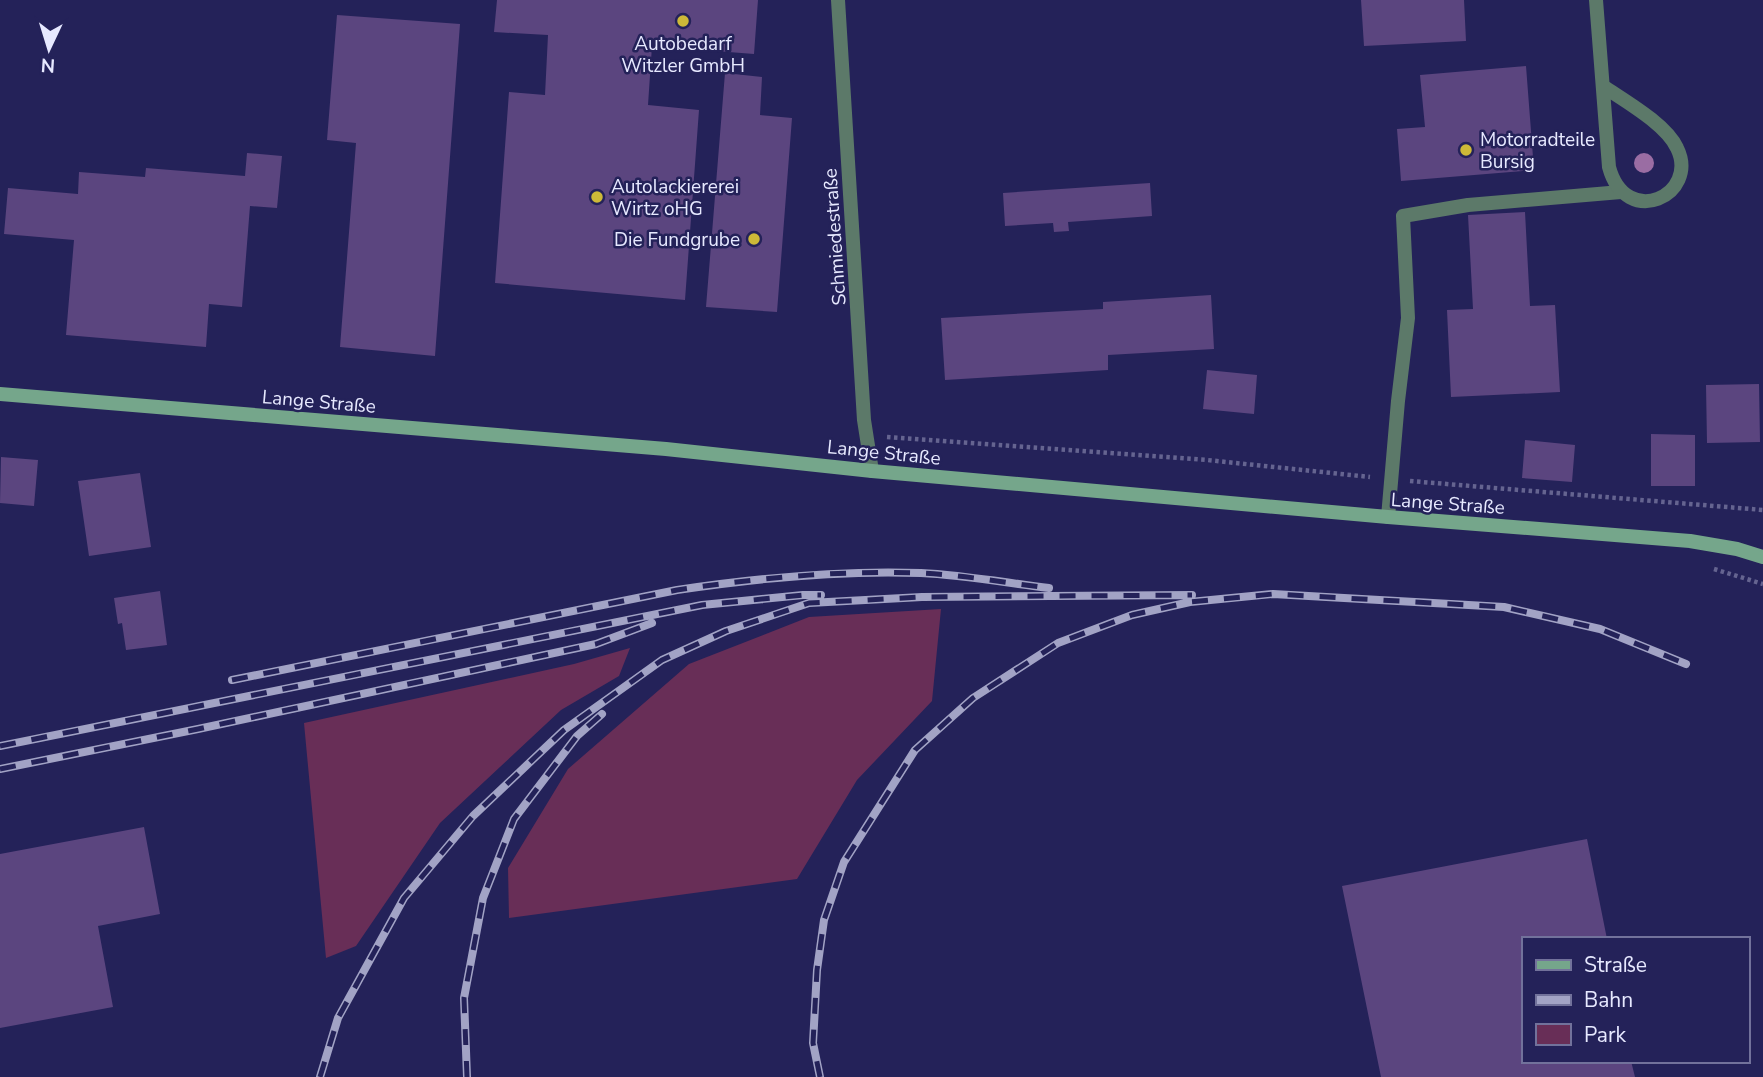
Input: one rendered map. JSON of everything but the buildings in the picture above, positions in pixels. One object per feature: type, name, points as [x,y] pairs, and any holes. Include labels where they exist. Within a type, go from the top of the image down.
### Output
[{"type":"street","name":"Schmiedestraße","points":[[838,0],[866,435],[872,471]]},
{"type":"street","points":[[1596,0],[1609,167],[1613,180],[1621,192],[1632,198],[1647,201],[1663,198],[1674,188],[1680,173],[1681,161],[1677,148],[1669,135],[1604,86]]},
{"type":"street","points":[[1388,517],[1408,318],[1403,216],[1468,205],[1621,192]]},
{"type":"street","name":"Lange Straße","points":[[0,394],[653,448],[872,471],[1690,541],[1763,556]]},
{"type":"path","points":[[866,435],[1207,460],[1497,490],[1763,510]]},
{"type":"green space","points":[[941,609],[932,701],[857,780],[797,879],[509,918],[508,868],[568,769],[689,664],[809,617]]},
{"type":"green space","points":[[630,648],[619,676],[561,710],[440,823],[356,946],[326,958],[304,723],[574,664]]},
{"type":"railway","points":[[232,680],[677,590],[738,582],[890,572],[953,575],[1049,588]]},
{"type":"railway","points":[[820,1077],[813,1043],[817,970],[824,920],[844,862],[915,750],[973,698],[1058,643],[1132,615],[1190,602],[1273,594],[1504,607],[1600,629],[1686,664]]},
{"type":"railway","points":[[0,746],[702,605],[821,595]]},
{"type":"railway","points":[[320,1077],[338,1018],[404,898],[473,816],[564,730],[662,660],[726,631],[809,603],[922,597],[1192,595]]},
{"type":"railway","points":[[0,769],[596,644],[652,623]]},
{"type":"railway","points":[[467,1077],[464,998],[483,898],[514,819],[577,736],[602,714]]},
{"type":"place","name":"Autobedarf Witzler GmbH","points":[[683,21]]},
{"type":"place","name":"Motorradteile Bursig","points":[[1466,150]]},
{"type":"place","name":"Autolackiererei Wirtz oHG","points":[[597,197]]},
{"type":"place","name":"Die Fundgrube","points":[[754,239]]}]
